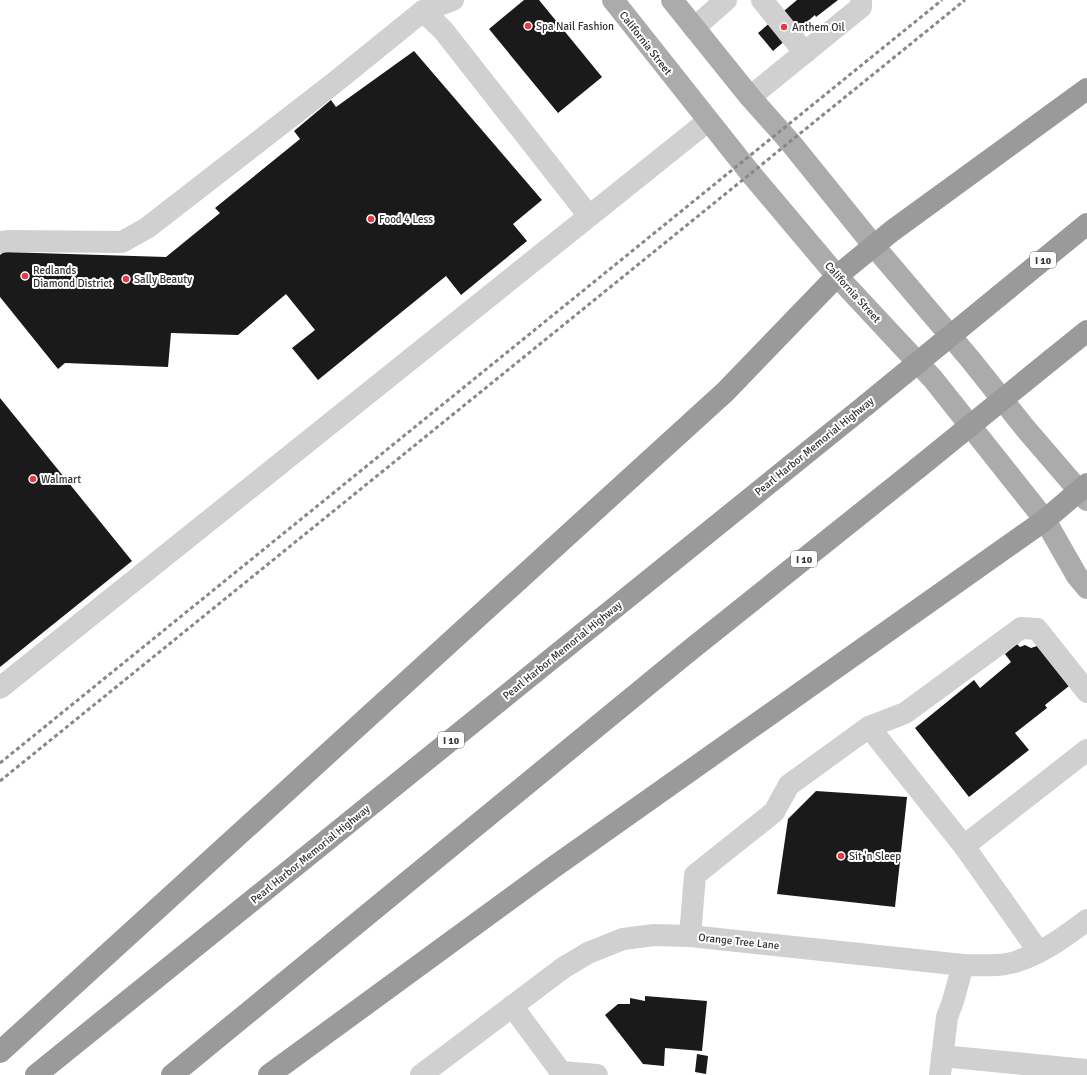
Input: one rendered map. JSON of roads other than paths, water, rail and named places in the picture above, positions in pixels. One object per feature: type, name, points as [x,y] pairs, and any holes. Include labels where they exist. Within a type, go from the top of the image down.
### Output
[{"type":"highway","points":[[0,1052],[725,392],[837,276],[892,231],[1087,89]]},
{"type":"highway","name":"Pearl Harbor Memorial Highway","points":[[36,1075],[866,405],[1087,224]]},
{"type":"highway","name":"I 10","points":[[172,1075],[689,651],[1087,331]]},
{"type":"highway","points":[[269,1075],[551,869],[1084,491]]},
{"type":"main road","name":"California Street","points":[[613,0],[708,121],[837,276],[933,379],[1045,520],[1077,576],[1087,588]]},
{"type":"main road","points":[[672,0],[750,97],[790,142],[874,246],[970,359],[1025,428],[1084,491]]},
{"type":"street","points":[[0,242],[122,242],[147,228],[334,83],[423,11],[453,0]]},
{"type":"street","points":[[694,28],[726,0]]},
{"type":"street","points":[[762,0],[805,53]]},
{"type":"street","points":[[750,97],[861,7],[861,0]]},
{"type":"street","points":[[423,11],[443,30],[589,216]]},
{"type":"street","points":[[0,688],[708,121]]},
{"type":"street","points":[[690,936],[695,875],[774,812],[789,785],[869,727],[905,713],[1021,628],[1037,629],[1087,692]]},
{"type":"street","points":[[869,727],[964,846],[1039,952]]},
{"type":"street","points":[[964,846],[1087,750]]},
{"type":"street","name":"Orange Tree Lane","points":[[421,1075],[563,968],[588,953],[623,940],[654,935],[690,936],[963,965],[993,965],[1018,961],[1039,952],[1066,937],[1087,920]]},
{"type":"street","points":[[963,965],[947,1017],[941,1066],[1087,1070]]},
{"type":"street","points":[[512,1006],[561,1072],[597,1075]]},
{"type":"railway","points":[[0,763],[942,0]]},
{"type":"railway","points":[[0,781],[965,0]]},
{"type":"place","name":"Spa Nail Fashion","points":[[528,26]]},
{"type":"place","name":"Anthem Oil","points":[[784,27]]},
{"type":"place","name":"Food 4 Less","points":[[371,219]]},
{"type":"place","name":"Redlands Diamond District","points":[[25,276]]},
{"type":"place","name":"Sally Beauty","points":[[126,279]]},
{"type":"place","name":"Walmart","points":[[33,479]]},
{"type":"place","name":"Sit 'n Sleep","points":[[841,856]]}]
